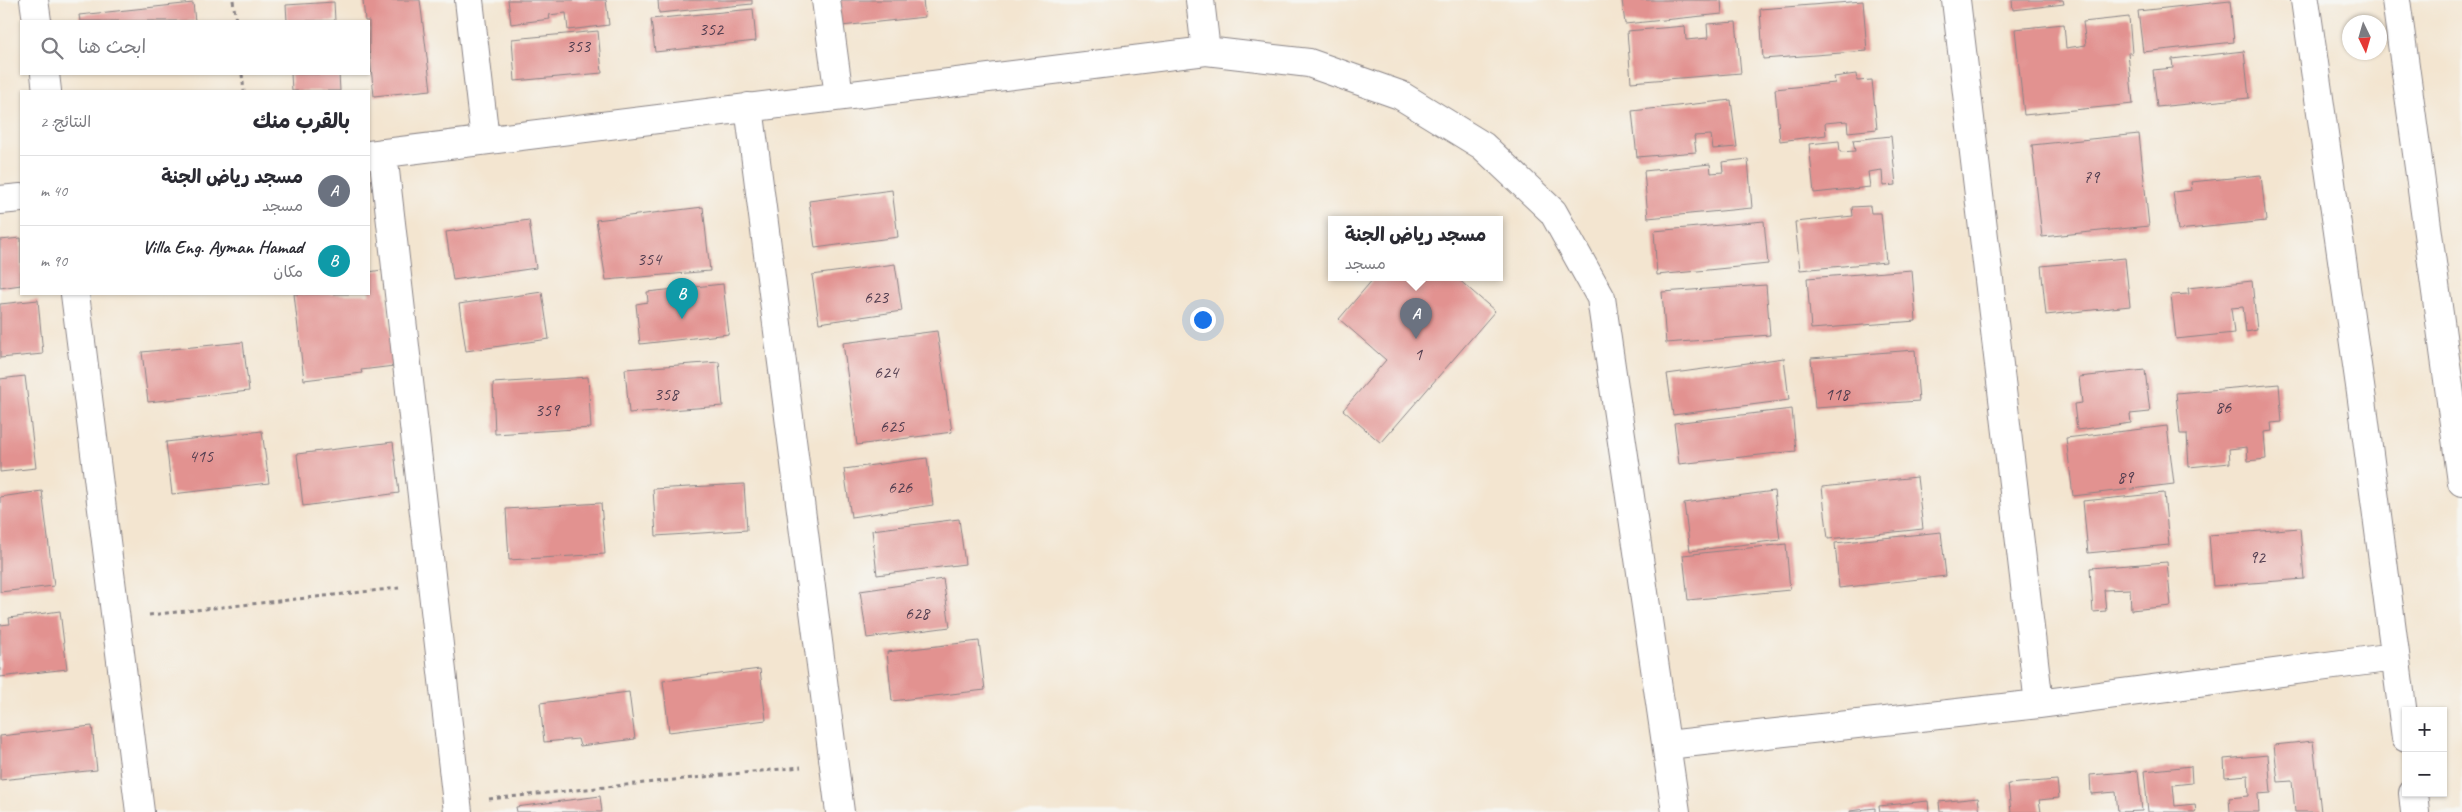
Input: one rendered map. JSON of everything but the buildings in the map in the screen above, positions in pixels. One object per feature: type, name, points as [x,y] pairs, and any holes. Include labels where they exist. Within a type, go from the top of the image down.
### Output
[{"type":"street","points":[[34,0],[37,20]]},
{"type":"street","points":[[469,0],[485,140]]},
{"type":"street","points":[[826,0],[839,96]]},
{"type":"street","points":[[1200,0],[1206,51]]},
{"type":"street","points":[[1956,0],[2039,704]]},
{"type":"street","points":[[2305,0],[2362,400],[2402,709]]},
{"type":"street","points":[[2396,0],[2462,482]]},
{"type":"street","points":[[458,807],[432,585],[376,154],[1206,51],[1309,63],[1400,95],[1483,146],[1553,212],[1601,298],[1676,812]]},
{"type":"street","points":[[45,75],[47,90]]},
{"type":"street","points":[[749,108],[840,812]]},
{"type":"street","points":[[0,200],[20,198]]},
{"type":"street","points":[[75,295],[140,812]]},
{"type":"street","points":[[1667,745],[2039,704],[2395,657]]},
{"type":"street","points":[[2414,797],[2416,812]]},
{"type":"path","points":[[233,0],[236,20]]},
{"type":"path","points":[[242,75],[244,90]]},
{"type":"path","points":[[116,618],[432,585]]},
{"type":"path","points":[[458,807],[834,763]]},
{"type":"place","name":"Villa Eng. Ayman Hamad","points":[[682,319]]},
{"type":"place","name":"مسجد رياض الجنة","points":[[1416,339]]}]
